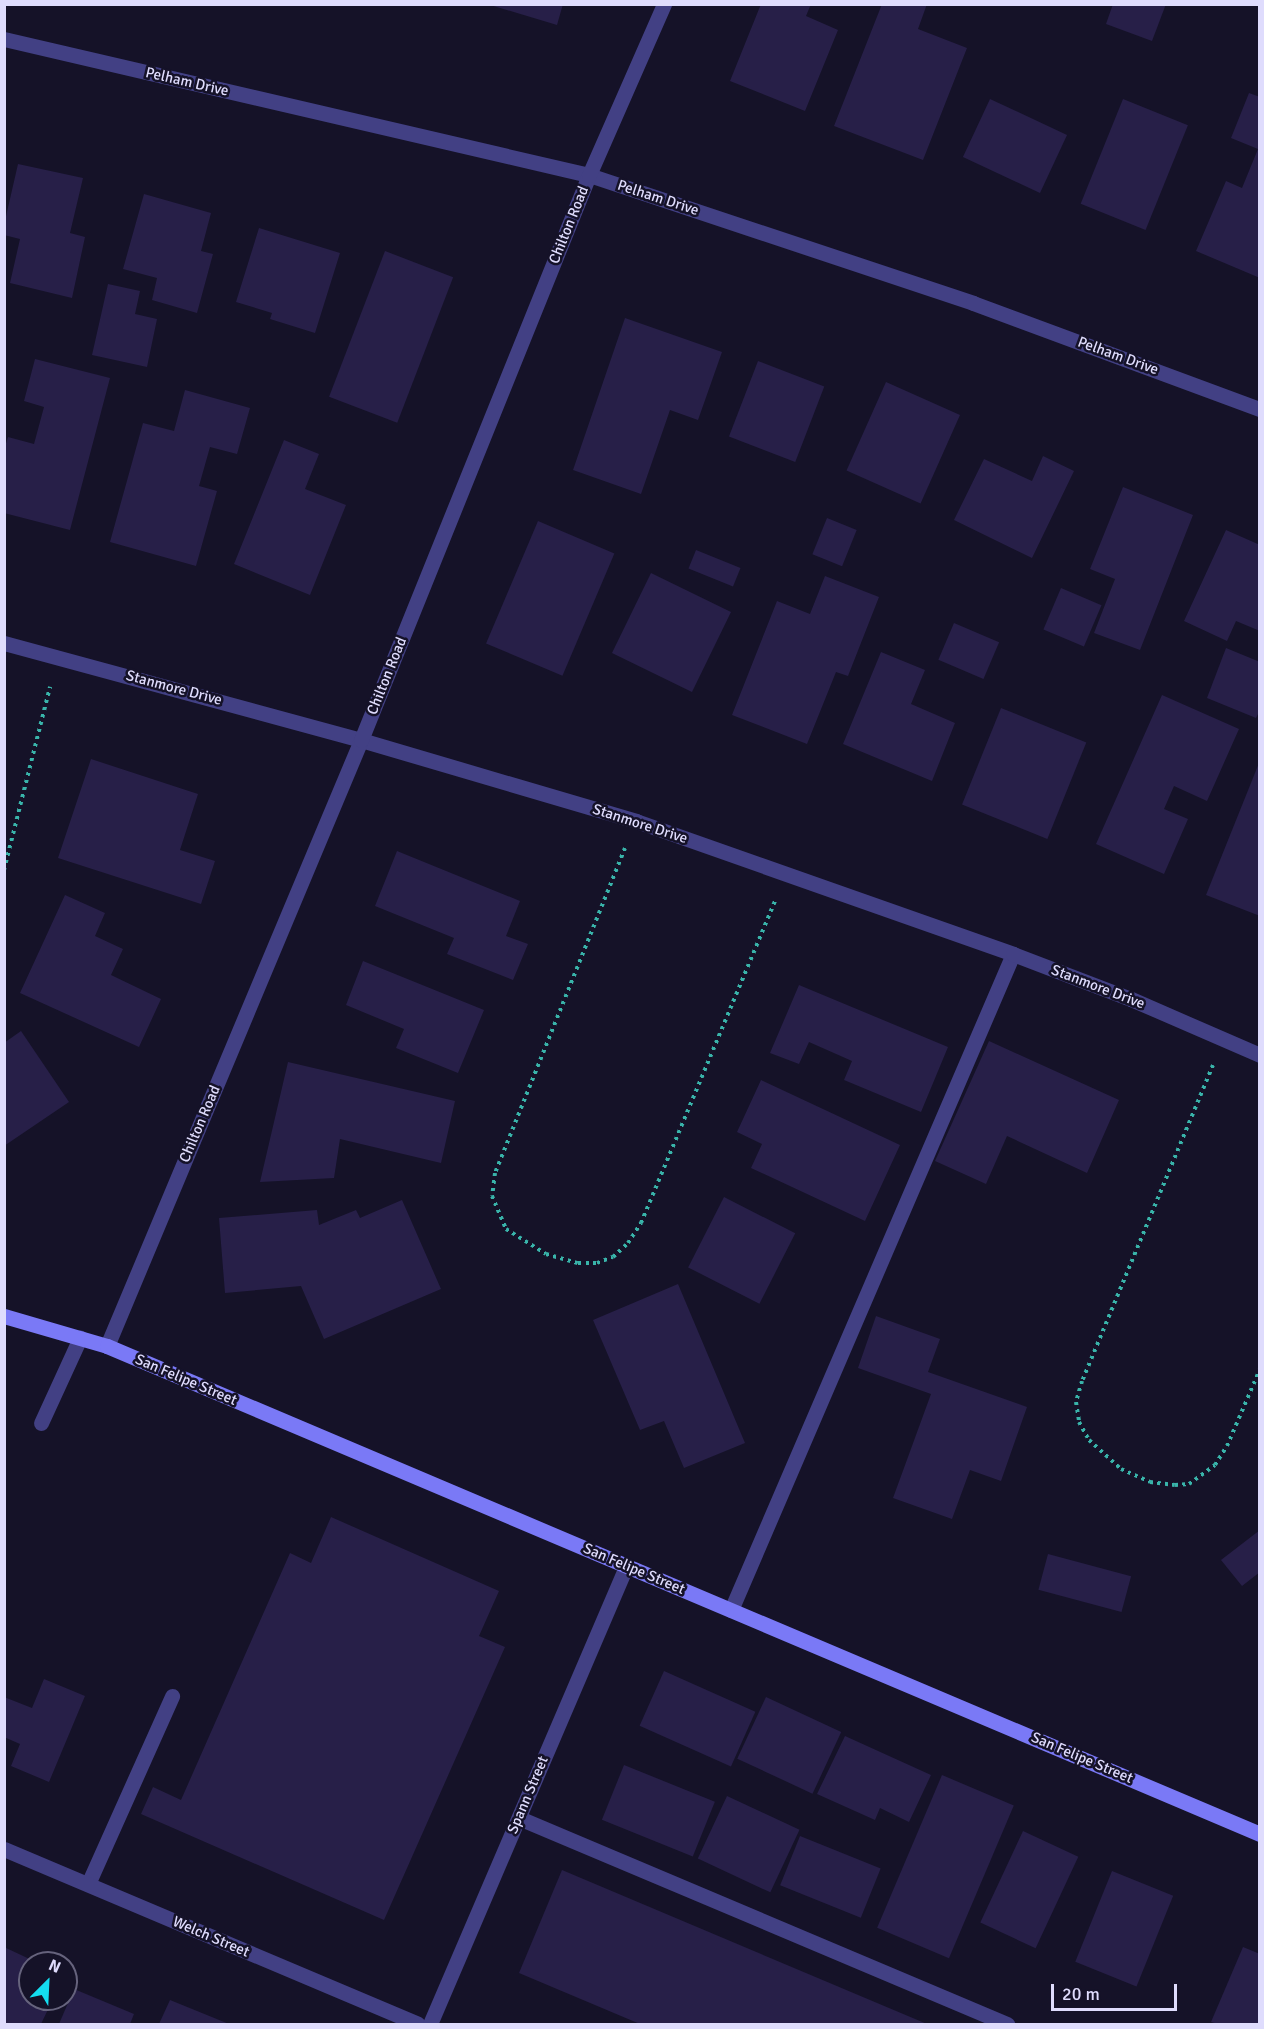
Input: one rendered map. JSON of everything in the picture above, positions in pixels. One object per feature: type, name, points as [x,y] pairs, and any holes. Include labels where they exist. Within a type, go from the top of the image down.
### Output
[{"type":"street","name":"Chilton Road","points":[[107,1346],[361,740],[589,175],[664,4]]},
{"type":"street","name":"Pelham Drive","points":[[4,39],[589,175],[973,303],[1260,409]]},
{"type":"street","name":"Stanmore Drive","points":[[4,643],[361,740],[636,821],[787,872],[1013,954],[1131,999],[1260,1055]]},
{"type":"street","points":[[731,1610],[1013,954]]},
{"type":"street","name":"San Felipe Street","points":[[4,1316],[107,1346],[1260,1834]]},
{"type":"street","points":[[41,1423],[80,1338]]},
{"type":"street","name":"Spann Street","points":[[430,2025],[626,1566]]},
{"type":"street","points":[[88,1884],[172,1696]]},
{"type":"street","points":[[519,1818],[1007,2025]]},
{"type":"street","name":"Welch Street","points":[[4,1849],[418,2025]]},
{"type":"path","points":[[4,870],[58,657]]},
{"type":"path","points":[[636,821],[495,1173],[492,1197],[506,1229],[546,1254],[578,1263],[597,1263],[613,1257],[628,1243],[641,1222],[787,872]]},
{"type":"path","points":[[1224,1039],[1082,1381],[1076,1402],[1079,1422],[1095,1447],[1121,1469],[1150,1482],[1189,1484],[1215,1465],[1260,1369]]},
{"type":"building","points":[[487,4],[563,4],[557,25]]},
{"type":"building","points":[[761,4],[811,4],[806,16],[838,30],[805,111],[730,81]]},
{"type":"building","points":[[882,4],[927,4],[918,29],[967,48],[923,160],[834,126]]},
{"type":"building","points":[[1113,4],[1166,4],[1152,41],[1106,24]]},
{"type":"building","points":[[1249,93],[1260,97],[1260,278],[1196,251],[1226,181],[1242,188],[1258,149],[1231,138]]},
{"type":"building","points":[[990,99],[1067,135],[1040,193],[963,157]]},
{"type":"building","points":[[1123,99],[1188,125],[1146,230],[1081,204]]},
{"type":"building","points":[[18,164],[83,178],[70,233],[85,237],[72,298],[10,283],[20,239],[4,235],[4,225]]},
{"type":"building","points":[[144,194],[211,213],[201,251],[213,254],[197,313],[152,300],[157,278],[123,269]]},
{"type":"building","points":[[259,228],[340,253],[315,333],[270,319],[272,313],[236,302]]},
{"type":"building","points":[[385,251],[453,277],[397,423],[329,397]]},
{"type":"building","points":[[108,284],[140,291],[135,314],[157,319],[147,367],[92,355]]},
{"type":"building","points":[[625,318],[722,352],[698,420],[670,410],[641,494],[573,470]]},
{"type":"building","points":[[35,359],[110,378],[70,530],[4,513],[4,450],[8,437],[34,444],[44,407],[24,401]]},
{"type":"building","points":[[758,361],[824,386],[795,462],[729,437]]},
{"type":"building","points":[[886,382],[960,415],[921,504],[847,471]]},
{"type":"building","points":[[185,390],[250,408],[237,454],[210,447],[199,486],[217,491],[196,566],[110,542],[143,423],[174,431]]},
{"type":"building","points":[[284,440],[319,454],[305,489],[346,505],[310,595],[234,564]]},
{"type":"building","points":[[1043,456],[1074,471],[1032,558],[954,520],[984,459],[1032,481]]},
{"type":"building","points":[[1123,487],[1193,515],[1140,650],[1094,633],[1115,579],[1090,569]]},
{"type":"building","points":[[827,518],[857,530],[842,566],[812,554]]},
{"type":"building","points":[[538,521],[614,553],[562,676],[486,643]]},
{"type":"building","points":[[1226,530],[1260,545],[1260,631],[1236,621],[1227,641],[1184,621]]},
{"type":"building","points":[[696,550],[741,568],[733,587],[689,569]]},
{"type":"building","points":[[651,573],[731,612],[692,692],[612,653]]},
{"type":"building","points":[[825,576],[879,597],[848,676],[836,672],[807,744],[732,715],[777,601],[810,614]]},
{"type":"building","points":[[1061,588],[1102,605],[1084,647],[1043,629]]},
{"type":"building","points":[[954,623],[999,642],[983,679],[938,660]]},
{"type":"building","points":[[1226,648],[1260,662],[1260,710],[1256,718],[1207,698]]},
{"type":"building","points":[[881,652],[925,670],[911,704],[955,723],[932,781],[843,744]]},
{"type":"building","points":[[1162,695],[1239,729],[1207,801],[1174,786],[1164,809],[1188,819],[1164,874],[1096,844]]},
{"type":"building","points":[[1001,708],[1086,742],[1047,839],[962,804]]},
{"type":"building","points":[[91,759],[198,794],[180,850],[215,861],[201,904],[58,858]]},
{"type":"building","points":[[1260,763],[1260,916],[1206,895]]},
{"type":"building","points":[[397,851],[520,901],[506,936],[528,944],[513,980],[447,954],[454,938],[375,906]]},
{"type":"building","points":[[65,895],[105,913],[95,936],[123,949],[111,975],[161,999],[139,1047],[20,993]]},
{"type":"building","points":[[363,961],[484,1010],[458,1073],[396,1048],[404,1029],[346,1005]]},
{"type":"building","points":[[799,985],[948,1047],[921,1112],[844,1080],[852,1061],[809,1042],[799,1064],[770,1053]]},
{"type":"building","points":[[21,1031],[69,1102],[4,1146],[4,1043]]},
{"type":"building","points":[[989,1041],[1119,1100],[1087,1173],[1007,1136],[986,1184],[935,1161]]},
{"type":"building","points":[[288,1062],[455,1101],[441,1163],[340,1139],[334,1178],[260,1182]]},
{"type":"building","points":[[761,1080],[900,1145],[865,1221],[751,1168],[762,1144],[737,1132]]},
{"type":"building","points":[[724,1197],[795,1233],[759,1304],[688,1267]]},
{"type":"building","points":[[402,1200],[441,1289],[324,1339],[301,1286],[225,1293],[219,1218],[317,1210],[319,1225],[356,1210],[360,1218]]},
{"type":"building","points":[[678,1284],[745,1443],[684,1468],[664,1421],[640,1430],[593,1320]]},
{"type":"building","points":[[876,1316],[940,1339],[928,1372],[1027,1407],[1001,1481],[970,1470],[952,1519],[893,1498],[931,1394],[858,1368]]},
{"type":"building","points":[[331,1517],[499,1591],[479,1636],[505,1647],[384,1920],[141,1814],[153,1787],[181,1800],[290,1553],[311,1563]]},
{"type":"building","points":[[1260,1530],[1260,1572],[1242,1586],[1221,1560]]},
{"type":"building","points":[[1048,1554],[1131,1576],[1121,1612],[1038,1590]]},
{"type":"building","points":[[664,1671],[755,1712],[731,1766],[640,1726]]},
{"type":"building","points":[[44,1679],[85,1696],[49,1782],[11,1766],[20,1744],[4,1737],[4,1697],[32,1708]]},
{"type":"building","points":[[766,1697],[841,1732],[812,1794],[737,1759]]},
{"type":"building","points":[[845,1736],[931,1775],[909,1822],[880,1808],[875,1820],[817,1794]]},
{"type":"building","points":[[624,1765],[715,1802],[693,1856],[602,1820]]},
{"type":"building","points":[[942,1775],[1014,1805],[949,1958],[877,1928]]},
{"type":"building","points":[[727,1796],[800,1830],[770,1892],[698,1859]]},
{"type":"building","points":[[1023,1831],[1078,1857],[1036,1948],[980,1923]]},
{"type":"building","points":[[800,1836],[881,1869],[861,1918],[780,1885]]},
{"type":"building","points":[[562,1870],[927,2024],[640,2024],[519,1973]]},
{"type":"building","points":[[1112,1871],[1173,1896],[1136,1987],[1075,1962]]},
{"type":"building","points":[[4,1947],[18,1954],[18,2011],[47,2011],[41,2024],[4,2024]]},
{"type":"building","points":[[1243,1947],[1260,1954],[1260,2024],[1211,2022]]},
{"type":"building","points":[[78,1991],[134,2014],[130,2024],[59,2024],[65,2011],[78,2011]]},
{"type":"building","points":[[170,2000],[229,2024],[159,2024]]}]
